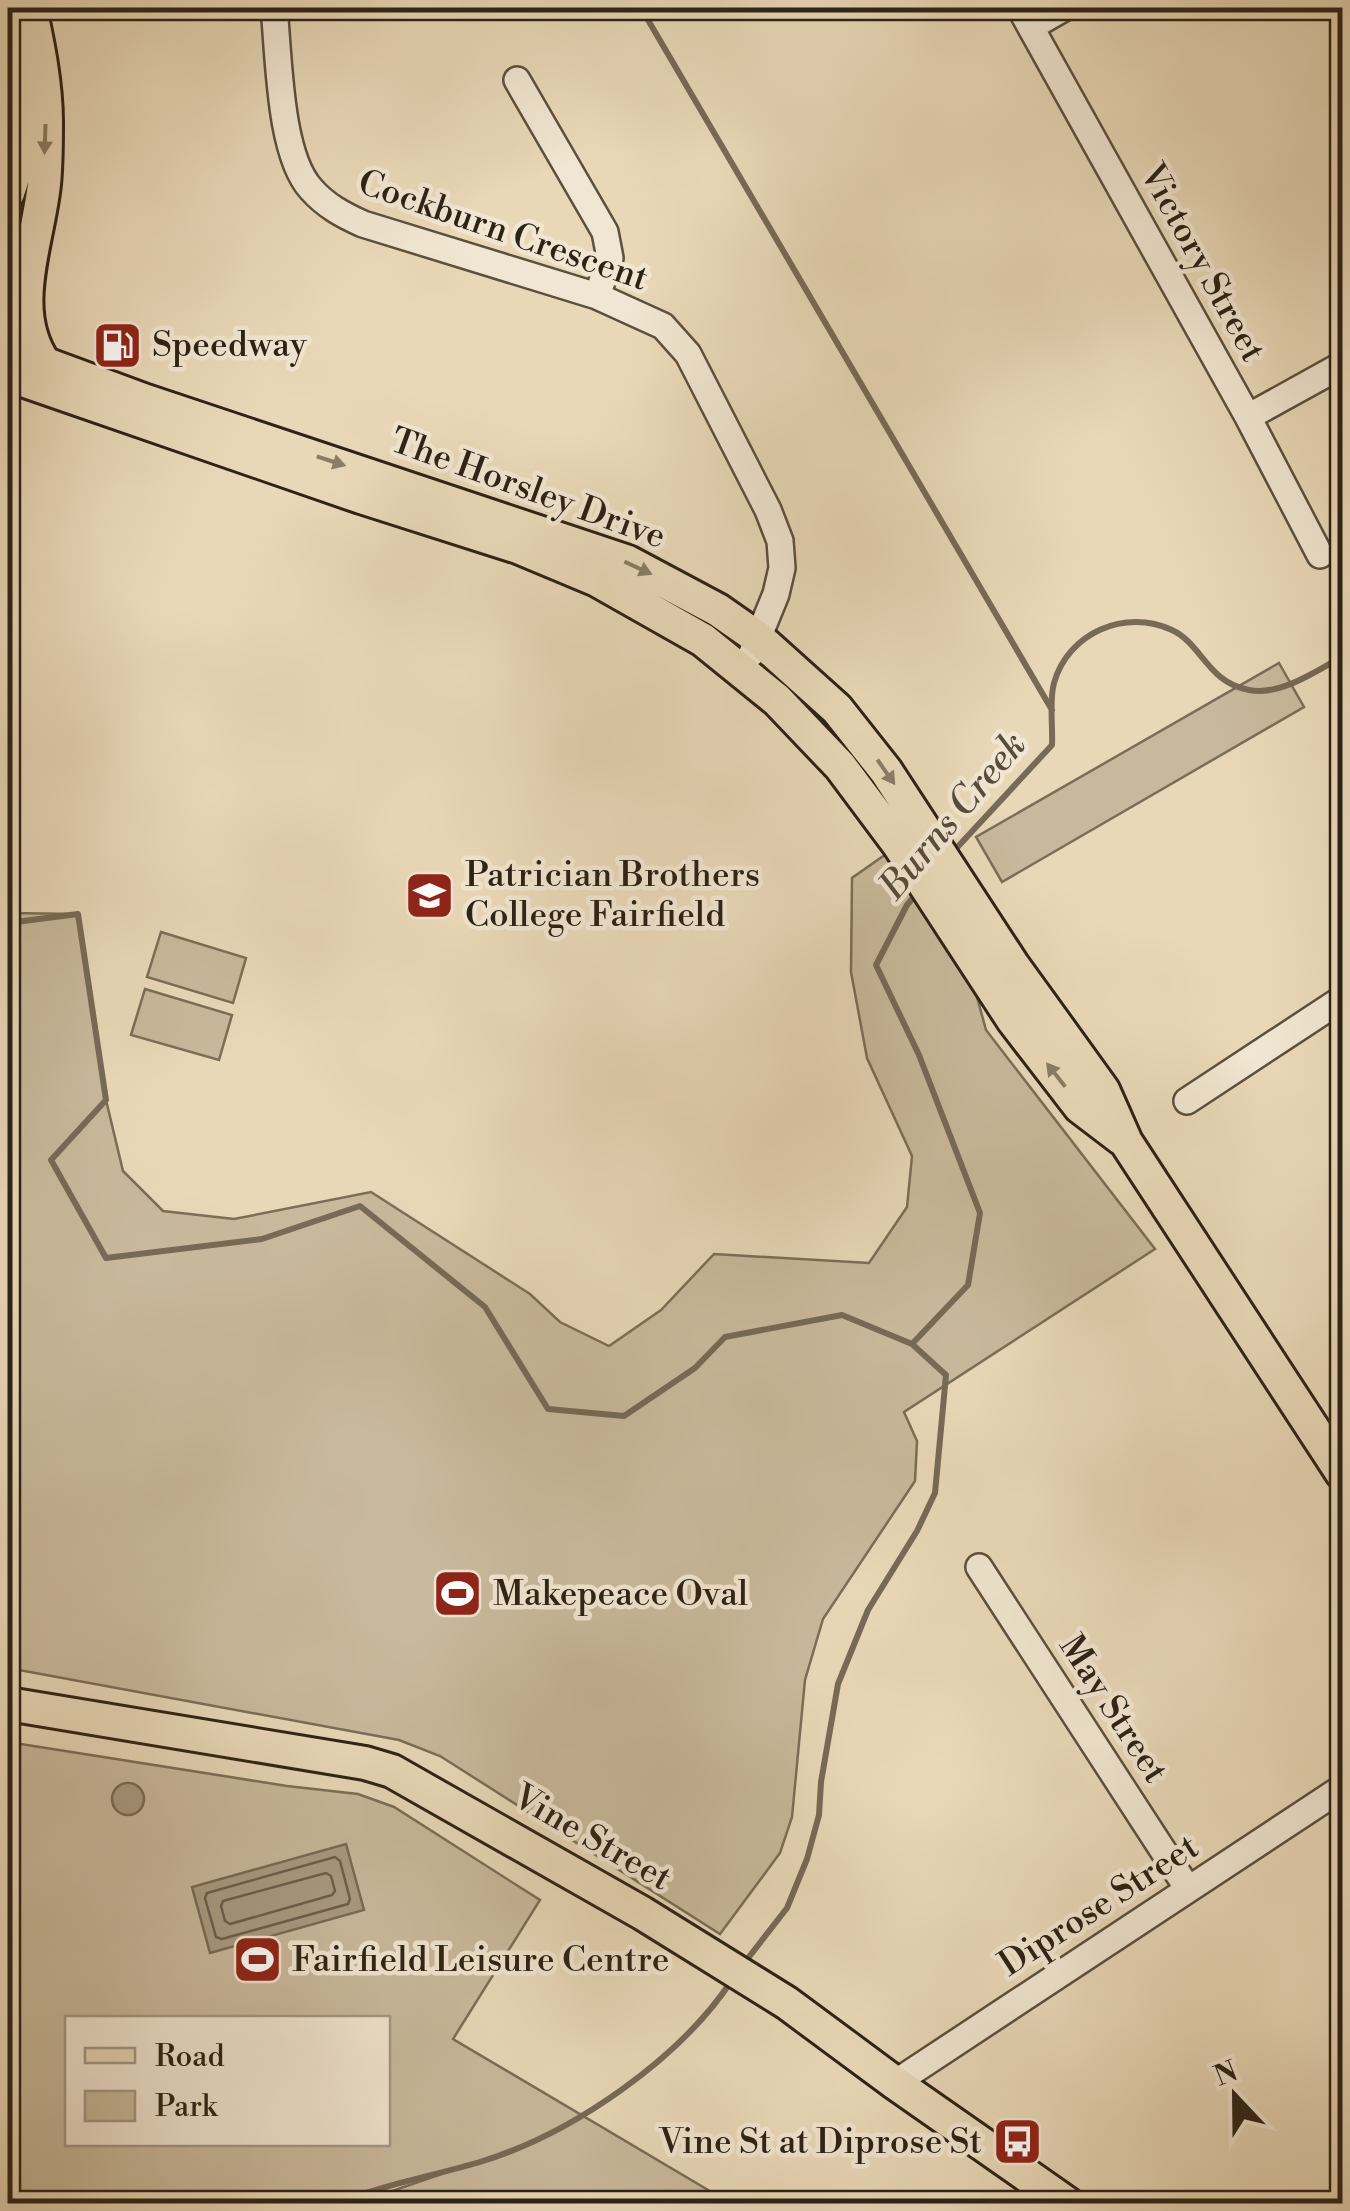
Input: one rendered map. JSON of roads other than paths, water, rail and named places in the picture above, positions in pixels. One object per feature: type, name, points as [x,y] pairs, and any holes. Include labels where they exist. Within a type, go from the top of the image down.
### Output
[{"type":"main road","points":[[30,8],[46,118],[44,184],[26,296],[27,326],[33,347],[45,364]]},
{"type":"main road","points":[[8,20],[21,116],[18,155],[8,193]]},
{"type":"main road","name":"The Horsley Drive","points":[[8,350],[628,562],[718,610],[758,638],[837,709],[878,760],[912,837],[975,936],[1013,1020],[1080,1107],[1126,1142],[1342,1473]]},
{"type":"main road","name":"The Horsley Drive","points":[[8,374],[344,491],[518,546],[598,580],[657,612],[745,672],[797,718],[912,837]]},
{"type":"main road","name":"Vine Street","points":[[8,1704],[365,1763],[392,1771],[689,1941],[787,2003],[1068,2204]]},
{"type":"street","name":"Cockburn Crescent","points":[[274,8],[293,156],[308,186],[332,209],[363,224],[597,296],[663,326],[688,354],[780,541],[782,568],[745,672]]},
{"type":"street","points":[[1026,17],[1064,8]]},
{"type":"street","name":"Victory Street","points":[[1026,17],[1320,555]]},
{"type":"street","points":[[517,80],[605,232],[610,258],[597,296]]},
{"type":"street","points":[[1248,417],[1342,365]]},
{"type":"street","points":[[1187,1101],[1342,1000]]},
{"type":"street","name":"May Street","points":[[979,1567],[1188,1889]]},
{"type":"street","name":"Diprose Street","points":[[894,2083],[1342,1788]]},
{"type":"water","points":[[128,1783],[140,1787],[144,1799],[140,1811],[128,1815],[116,1811],[112,1799],[116,1787]]},
{"type":"water","points":[[346,1844],[364,1910],[210,1953],[192,1887]]},
{"type":"waterway","points":[[641,8],[1052,710]]},
{"type":"waterway","name":"Burns Creek","points":[[952,853],[1052,745],[1054,683],[1061,665],[1085,638],[1118,624],[1154,624],[1182,636],[1223,679],[1235,686],[1261,691],[1286,686],[1342,657]]},
{"type":"waterway","name":"Burns Creek","points":[[912,1344],[968,1285],[980,1213],[919,1055],[876,965],[917,893]]},
{"type":"waterway","points":[[8,923],[78,914],[106,1100],[51,1160],[106,1258],[262,1239],[360,1206],[485,1307],[548,1409],[624,1416],[695,1368],[725,1337],[842,1315],[912,1344],[946,1375],[935,1493],[917,1531],[868,1610],[838,1684],[819,1815],[807,1859],[787,1908],[742,1966]]},
{"type":"waterway","points":[[336,2204],[483,2161],[553,2132],[622,2090],[654,2065],[684,2038],[732,1980]]},
{"type":"place","name":"Speedway","points":[[117,345]]},
{"type":"place","name":"Patrician Brothers College Fairfield","points":[[430,895]]},
{"type":"place","name":"Makepeace Oval","points":[[458,1594]]},
{"type":"place","name":"Fairfield Leisure Centre","points":[[257,1960]]},
{"type":"place","name":"Vine St at Diprose St","points":[[1017,2142]]}]
